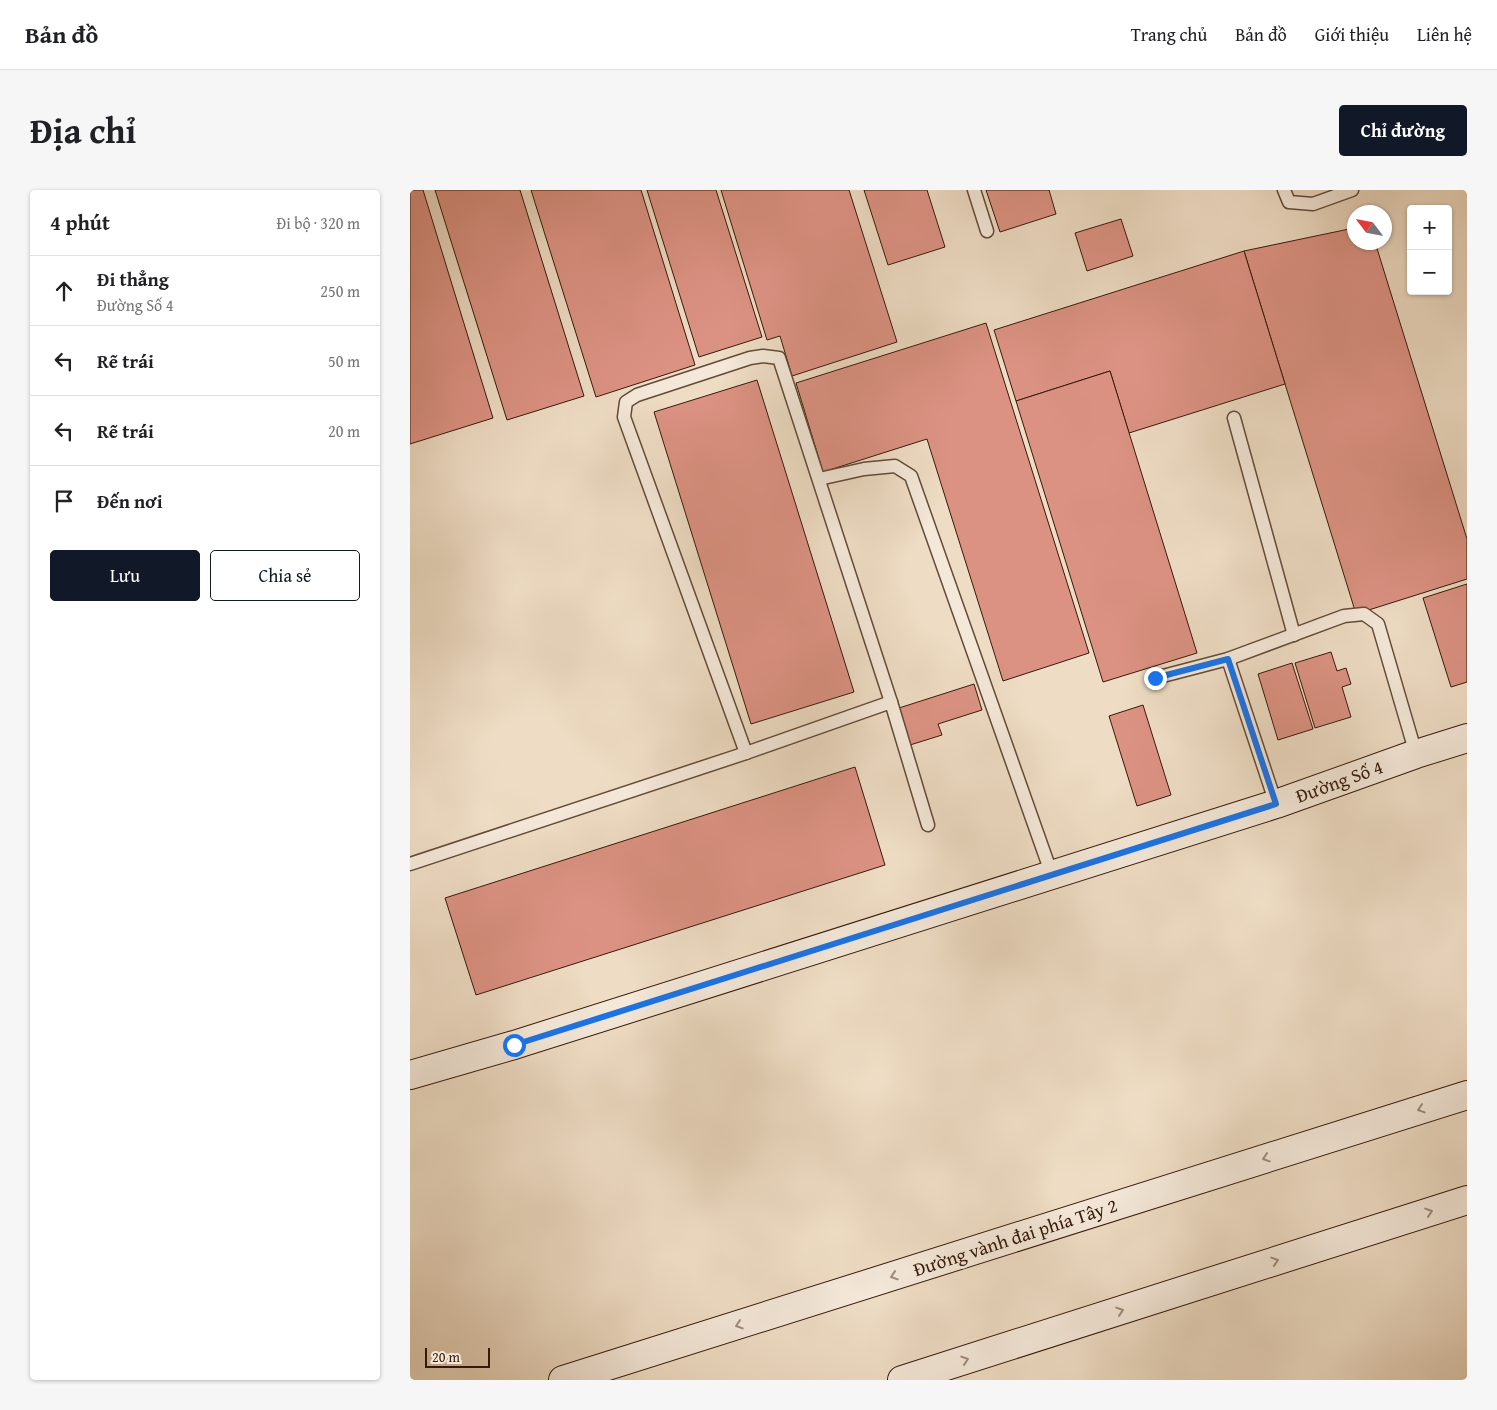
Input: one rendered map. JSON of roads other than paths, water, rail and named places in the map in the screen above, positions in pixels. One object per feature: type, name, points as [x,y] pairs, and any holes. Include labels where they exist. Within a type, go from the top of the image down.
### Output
[{"type":"main road","name":"Đường Số 4","points":[[410,1075],[514,1045],[1276,804],[1416,754],[1467,738]]},
{"type":"main road","name":"Đường vành đai phía Tây 2","points":[[564,1380],[1467,1095]]},
{"type":"main road","points":[[902,1380],[1467,1200]]},
{"type":"lane","points":[[974,190],[987,231]]},
{"type":"lane","points":[[1284,190],[1289,202],[1313,204],[1352,190]]},
{"type":"lane","points":[[746,753],[624,417],[626,402],[637,395],[750,358],[763,356],[779,358],[891,702],[928,825]]},
{"type":"lane","points":[[1234,418],[1294,635]]},
{"type":"lane","points":[[819,479],[864,469],[895,466],[911,476],[1052,875]]},
{"type":"lane","points":[[1155,678],[1228,659],[1344,616],[1364,614],[1378,624],[1416,754]]},
{"type":"lane","points":[[1228,659],[1276,804]]},
{"type":"lane","points":[[410,864],[746,753],[891,702]]}]
